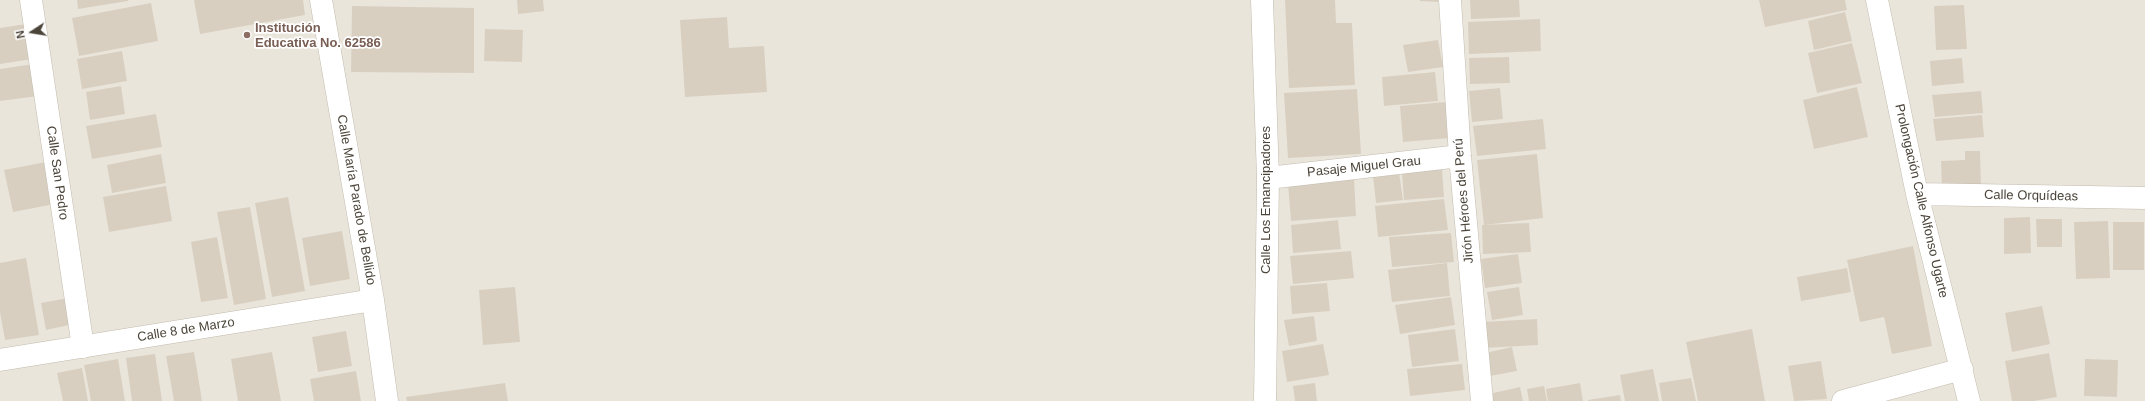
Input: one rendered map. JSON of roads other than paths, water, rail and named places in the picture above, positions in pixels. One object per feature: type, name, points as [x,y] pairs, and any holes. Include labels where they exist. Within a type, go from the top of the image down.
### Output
[{"type":"street","name":"Calle San Pedro","points":[[31,0],[83,347]]},
{"type":"street","name":"Calle María Parado de Bellido","points":[[321,0],[373,300],[387,401]]},
{"type":"street","name":"Calle Los Emancipadores","points":[[1262,0],[1268,178],[1265,401]]},
{"type":"street","name":"Jirón Héroes del Perú","points":[[1450,0],[1460,156],[1482,401]]},
{"type":"street","name":"Prolongación Calle Alfonso Ugarte","points":[[1877,0],[1917,194],[1962,368],[1969,401]]},
{"type":"street","name":"Pasaje Miguel Grau","points":[[1268,178],[1460,156]]},
{"type":"street","name":"Calle Orquídeas","points":[[1917,194],[2145,198]]},
{"type":"street","name":"Calle 8 de Marzo","points":[[0,360],[373,300]]},
{"type":"street","points":[[1843,401],[1962,368]]},
{"type":"place","name":"Institución Educativa No. 62586","points":[[247,35]]}]
